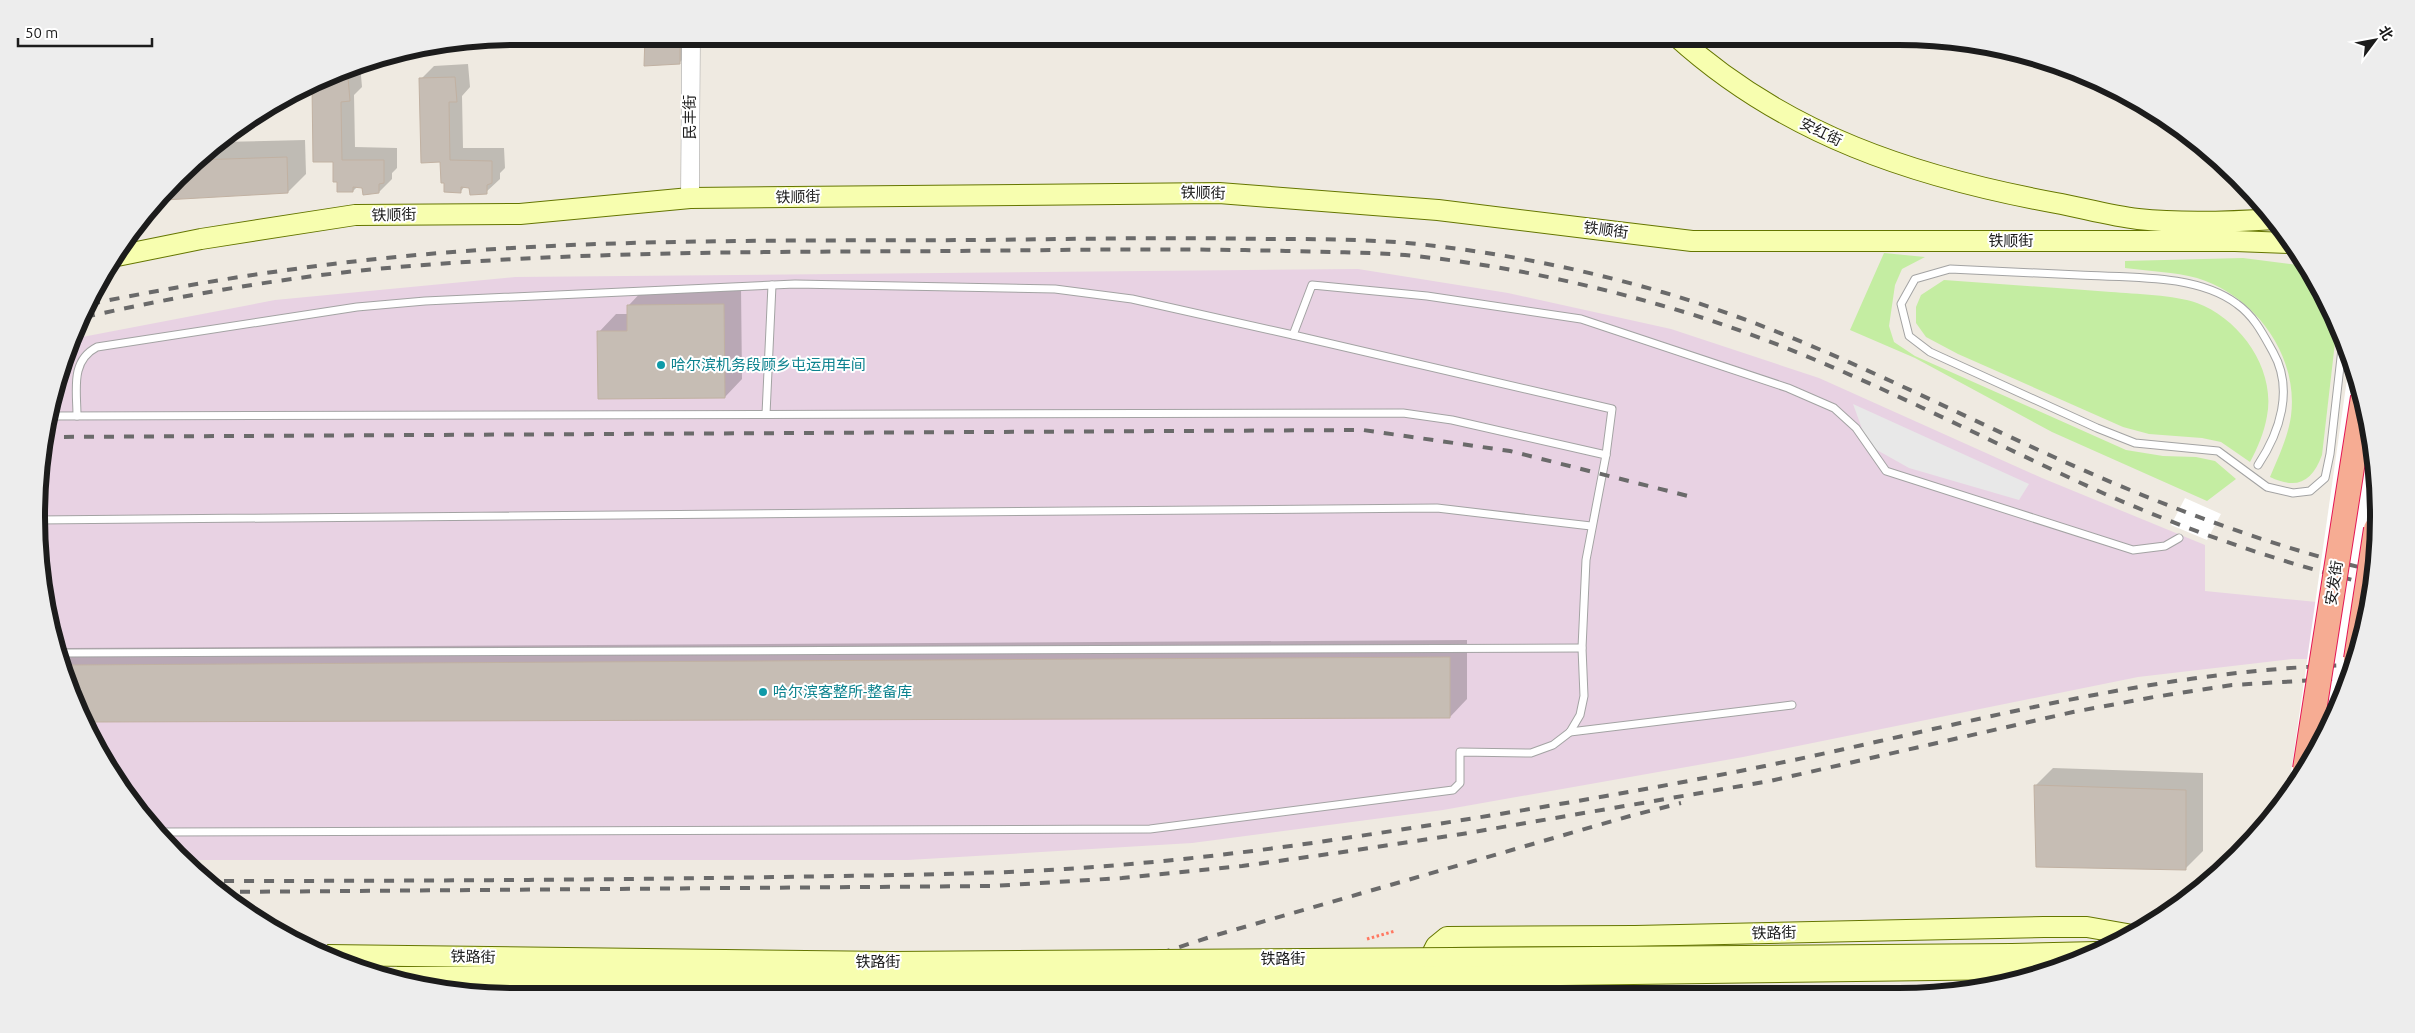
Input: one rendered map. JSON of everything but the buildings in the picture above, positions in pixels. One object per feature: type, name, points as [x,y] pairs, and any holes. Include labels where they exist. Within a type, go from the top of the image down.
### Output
[{"type":"highway","name":"安发街","points":[[2308,751],[2360,419]]},
{"type":"main road","name":"安红街","points":[[1686,45],[1772,108],[1812,129],[1865,153],[1984,190],[2139,219],[2233,222],[2265,220]]},
{"type":"main road","name":"铁顺街","points":[[124,255],[201,239],[355,215],[520,214],[690,198],[1218,193],[1438,210],[1692,241],[2283,243]]},
{"type":"main road","name":"铁路街","points":[[1415,988],[1436,946],[1447,937],[1645,936],[2053,927],[2087,927],[2119,933]]},
{"type":"main road","name":"铁路街","points":[[344,955],[892,962],[2013,961]]},
{"type":"main road","points":[[416,977],[1407,977],[2013,961],[2072,955]]},
{"type":"main road","points":[[2013,961],[2035,968]]},
{"type":"street","name":"民丰街","points":[[690,198],[691,45]]},
{"type":"lane","points":[[2258,465],[2280,423],[2284,390],[2278,362],[2258,325],[2236,303],[2205,288],[2168,280],[1950,269],[1915,279],[1901,304],[1909,336],[1930,352],[2097,428],[2135,442],[2218,451],[2267,487],[2293,493],[2310,491],[2325,478],[2330,454],[2341,355]]},
{"type":"lane","points":[[766,414],[772,285]]},
{"type":"lane","points":[[77,416],[76,376],[80,362],[88,352],[97,347],[358,307],[425,301],[772,285],[1055,289],[1132,300],[1293,335],[1612,409],[1606,455],[1586,560],[1582,648],[1584,696],[1580,716],[1570,732],[1553,745],[1531,753],[1460,752],[1460,783],[1453,790],[1150,829],[167,832]]},
{"type":"lane","points":[[1293,335],[1312,286],[1427,296],[1581,319],[1788,388],[1834,408],[1856,428],[1886,471],[2133,550],[2165,546],[2179,538]]},
{"type":"lane","points":[[56,416],[1403,413],[1452,420],[1606,455]]},
{"type":"lane","points":[[45,520],[1437,508],[1591,526]]},
{"type":"lane","points":[[65,653],[1582,648]]},
{"type":"lane","points":[[1570,732],[1792,706]]},
{"type":"path","points":[[1363,940],[1395,931]]},
{"type":"shaded area","points":[[1358,269],[1508,293],[1671,329],[1819,378],[2042,478],[2205,545],[2205,591],[2361,606],[2361,608],[2348,659],[2292,659],[2138,677],[1743,757],[1443,810],[1192,843],[908,860],[194,860],[142,804],[108,752],[81,697],[70,668],[54,608],[46,547],[45,516],[49,455],[61,394],[80,337],[275,300],[515,277]]},
{"type":"shaded area","points":[[1853,404],[2029,484],[2019,500],[1909,468],[1868,445]]},
{"type":"green space","points":[[1884,253],[1925,257],[1902,269],[1895,285],[1889,326],[1894,342],[1915,356],[2126,450],[2163,456],[2196,457],[2215,461],[2236,479],[2207,501],[2052,432],[1915,358],[1850,330]]},
{"type":"green space","points":[[2243,258],[2297,265],[2321,308],[2335,339],[2322,455],[2313,472],[2308,477],[2296,483],[2288,483],[2270,477],[2288,432],[2292,393],[2288,371],[2280,350],[2268,330],[2254,313],[2237,298],[2218,286],[2189,276],[2125,268],[2125,261]]},
{"type":"green space","points":[[1944,280],[2143,294],[2188,300],[2213,311],[2240,333],[2252,348],[2266,381],[2268,398],[2267,416],[2256,451],[2250,462],[2221,442],[2202,438],[2149,434],[2123,427],[1958,354],[1926,337],[1916,323],[1916,307],[1921,295]]},
{"type":"pier","points":[[2348,374],[2361,425],[2369,486],[2369,547],[2366,578],[2354,639],[2345,668],[2321,725],[2290,779]]},
{"type":"pier","points":[[2185,498],[2221,514],[2207,540],[2171,525]]},
{"type":"railway","points":[[97,303],[212,281],[335,264],[417,255],[629,243],[1195,238],[1354,240],[1439,246],[1504,256],[1599,275],[1662,292],[1721,311],[1836,356],[2061,460],[2150,498],[2277,544],[2367,569]]},
{"type":"railway","points":[[90,316],[169,299],[296,278],[424,265],[557,257],[756,252],[1162,249],[1360,253],[1437,258],[1565,281],[1629,296],[1718,323],[1830,366],[2050,469],[2171,521],[2271,557],[2365,583]]},
{"type":"railway","points":[[52,437],[1363,430],[1510,451],[1696,498]]},
{"type":"railway","points":[[218,881],[565,880],[924,874],[1065,869],[1171,860],[1346,838],[1609,796],[1765,766],[2058,702],[2132,688],[2280,669],[2346,665]]},
{"type":"railway","points":[[230,892],[993,886],[1122,878],[1242,866],[1462,834],[1770,781],[2073,712],[2154,697],[2232,685],[2341,679]]},
{"type":"railway","points":[[1061,988],[1073,982],[1213,936],[1681,803]]},
{"type":"place","name":"哈尔滨机务段顾乡屯运用车间","points":[[661,365]]},
{"type":"place","name":"哈尔滨客整所-整备库","points":[[763,692]]}]
